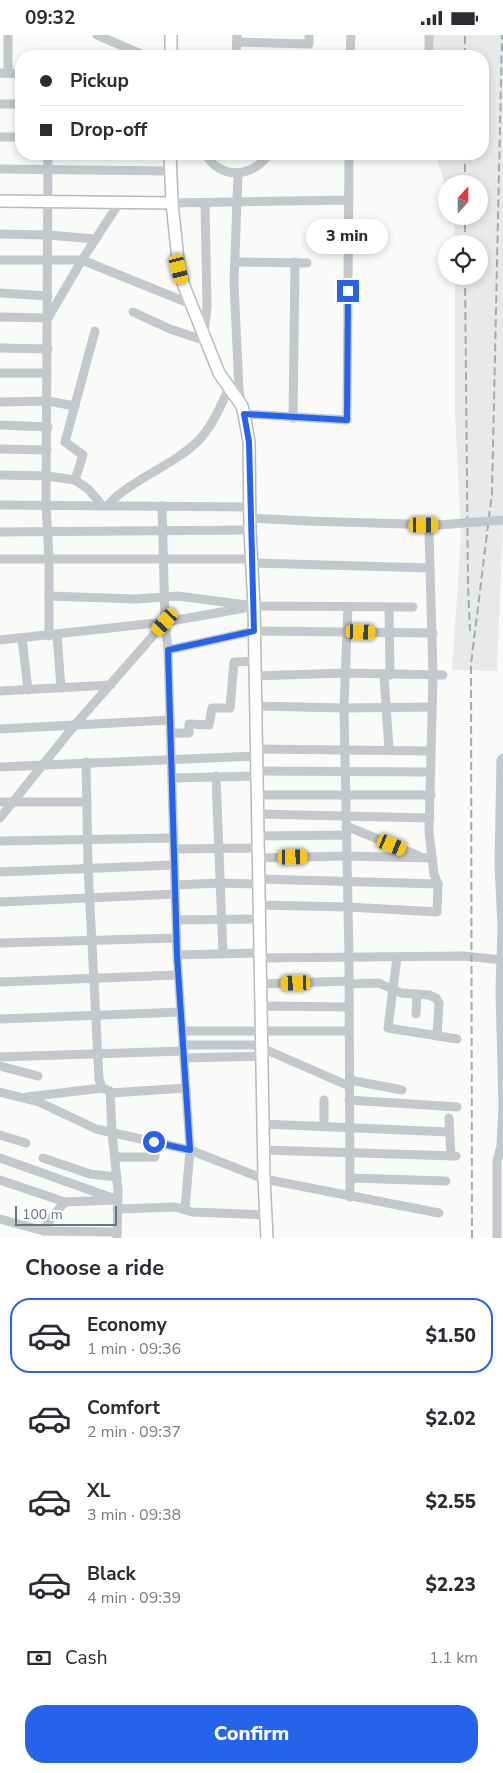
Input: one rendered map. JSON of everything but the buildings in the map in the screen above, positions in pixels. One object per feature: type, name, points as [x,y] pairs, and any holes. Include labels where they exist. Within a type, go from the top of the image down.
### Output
[{"type":"main road","points":[[171,35],[171,50]]},
{"type":"main road","points":[[170,160],[172,203],[179,269],[219,373],[230,386],[243,410],[249,442],[250,530],[254,606],[264,1179],[267,1238]]},
{"type":"main road","points":[[0,201],[172,203]]},
{"type":"street","points":[[4,73],[8,35]]},
{"type":"street","points":[[97,35],[132,50]]},
{"type":"street","points":[[237,38],[309,44],[309,35]]},
{"type":"street","points":[[350,50],[351,35]]},
{"type":"street","points":[[429,35],[429,50]]},
{"type":"street","points":[[0,105],[15,105]]},
{"type":"street","points":[[0,137],[15,137]]},
{"type":"street","points":[[48,160],[48,450],[46,504],[49,596],[61,688]]},
{"type":"street","points":[[209,160],[219,168],[238,173],[252,169],[264,160]]},
{"type":"street","points":[[238,173],[234,283],[238,380],[243,410],[293,418],[347,420],[349,160]]},
{"type":"street","points":[[0,169],[170,171]]},
{"type":"street","points":[[172,203],[349,199]]},
{"type":"street","points":[[48,318],[118,203]]},
{"type":"street","points":[[133,312],[170,329],[205,339],[207,307],[205,203]]},
{"type":"street","points":[[0,233],[95,239]]},
{"type":"street","points":[[0,259],[82,260],[191,304]]},
{"type":"street","points":[[234,262],[308,263]]},
{"type":"street","points":[[293,418],[296,262]]},
{"type":"street","points":[[0,293],[48,296]]},
{"type":"street","points":[[0,317],[48,318]]},
{"type":"street","points":[[75,480],[83,455],[65,442],[95,331]]},
{"type":"street","points":[[0,348],[48,349]]},
{"type":"street","points":[[0,373],[47,373]]},
{"type":"street","points":[[106,506],[133,484],[198,441],[209,428],[230,386]]},
{"type":"street","points":[[0,401],[48,401],[75,406]]},
{"type":"street","points":[[0,425],[48,427]]},
{"type":"street","points":[[0,449],[48,450]]},
{"type":"street","points":[[0,475],[47,476],[75,480],[106,506]]},
{"type":"street","points":[[0,505],[162,506],[250,512],[307,521],[438,525],[503,519]]},
{"type":"street","points":[[162,506],[177,955],[190,1150],[185,1209]]},
{"type":"street","points":[[0,532],[250,530]]},
{"type":"street","points":[[259,905],[437,912],[438,884],[428,858],[433,675],[429,532]]},
{"type":"street","points":[[0,559],[252,561],[430,569]]},
{"type":"street","points":[[49,596],[136,599],[178,596],[254,606],[413,607]]},
{"type":"street","points":[[0,640],[165,622],[254,606]]},
{"type":"street","points":[[348,607],[344,708],[349,957],[350,1197]]},
{"type":"street","points":[[389,607],[385,708],[389,750]]},
{"type":"street","points":[[0,819],[12,801],[74,726],[165,622]]},
{"type":"street","points":[[168,650],[254,631],[433,633]]},
{"type":"street","points":[[22,638],[28,690]]},
{"type":"street","points":[[170,733],[189,733],[189,724],[209,725],[212,708],[230,708],[234,662],[254,661]]},
{"type":"street","points":[[255,676],[346,673],[443,675]]},
{"type":"street","points":[[0,691],[111,685]]},
{"type":"street","points":[[255,706],[432,707]]},
{"type":"street","points":[[0,729],[170,720]]},
{"type":"street","points":[[0,767],[345,749],[431,751]]},
{"type":"street","points":[[497,1238],[500,1223],[500,1184],[497,1161],[502,1147],[503,1108],[501,761],[503,758]]},
{"type":"street","points":[[86,763],[88,867],[98,1054],[102,1088]]},
{"type":"street","points":[[172,778],[345,770],[431,772]]},
{"type":"street","points":[[216,776],[223,954]]},
{"type":"street","points":[[257,795],[431,795]]},
{"type":"street","points":[[0,802],[87,802]]},
{"type":"street","points":[[257,814],[346,826],[428,858]]},
{"type":"street","points":[[257,847],[346,826],[430,819]]},
{"type":"street","points":[[0,841],[174,838]]},
{"type":"street","points":[[174,849],[257,847],[347,856],[428,858]]},
{"type":"street","points":[[0,872],[174,865]]},
{"type":"street","points":[[0,902],[90,898],[175,890],[220,883],[347,881],[438,884]]},
{"type":"street","points":[[176,919],[259,919]]},
{"type":"street","points":[[0,943],[177,938]]},
{"type":"street","points":[[177,955],[464,956],[502,960]]},
{"type":"street","points":[[397,957],[388,1028],[457,1039]]},
{"type":"street","points":[[0,981],[178,975]]},
{"type":"street","points":[[261,984],[379,983],[401,993],[429,995],[436,998],[439,1003],[437,1036]]},
{"type":"street","points":[[416,1014],[417,994]]},
{"type":"street","points":[[261,1006],[349,1007]]},
{"type":"street","points":[[0,1019],[181,1012]]},
{"type":"street","points":[[182,1031],[349,1031]]},
{"type":"street","points":[[183,1051],[262,1050]]},
{"type":"street","points":[[0,1057],[262,1050],[349,1083],[402,1090]]},
{"type":"street","points":[[0,1066],[38,1076]]},
{"type":"street","points":[[0,1219],[44,1231],[117,1235],[117,1177],[110,1091],[102,1088],[23,1097]]},
{"type":"street","points":[[110,1093],[186,1088]]},
{"type":"street","points":[[0,1092],[39,1102],[96,1129],[190,1150],[264,1179],[439,1213]]},
{"type":"street","points":[[324,1100],[324,1126]]},
{"type":"street","points":[[349,1100],[457,1107]]},
{"type":"street","points":[[264,1150],[454,1156],[448,1132],[449,1118]]},
{"type":"street","points":[[263,1124],[448,1132]]},
{"type":"street","points":[[0,1135],[26,1143]]},
{"type":"street","points":[[115,1157],[155,1157],[154,1142]]},
{"type":"street","points":[[0,1158],[118,1199]]},
{"type":"street","points":[[43,1158],[90,1175],[117,1177]]},
{"type":"street","points":[[84,1188],[90,1175]]},
{"type":"street","points":[[350,1178],[446,1181]]},
{"type":"street","points":[[0,1179],[65,1202],[118,1199]]},
{"type":"street","points":[[44,1231],[52,1217],[65,1202]]},
{"type":"street","points":[[117,1209],[175,1207],[192,1212],[266,1215]]},
{"type":"shaded area","points":[[431,35],[503,35],[503,523],[497,671],[452,670],[461,537],[455,411],[455,285],[488,285],[488,235],[455,235],[454,225],[488,225],[488,175],[442,175],[438,160],[489,160],[489,50],[432,50]]},
{"type":"railway","points":[[465,35],[465,50]]},
{"type":"railway","points":[[472,1238],[471,664],[492,493],[502,35]]},
{"type":"railway","points":[[465,160],[465,175]]},
{"type":"railway","points":[[465,225],[465,235]]},
{"type":"railway","points":[[465,285],[470,631]]},
{"type":"route","points":[[154,1142],[190,1150],[177,955],[168,650],[254,631],[249,442],[244,414],[347,420],[348,291]]}]
